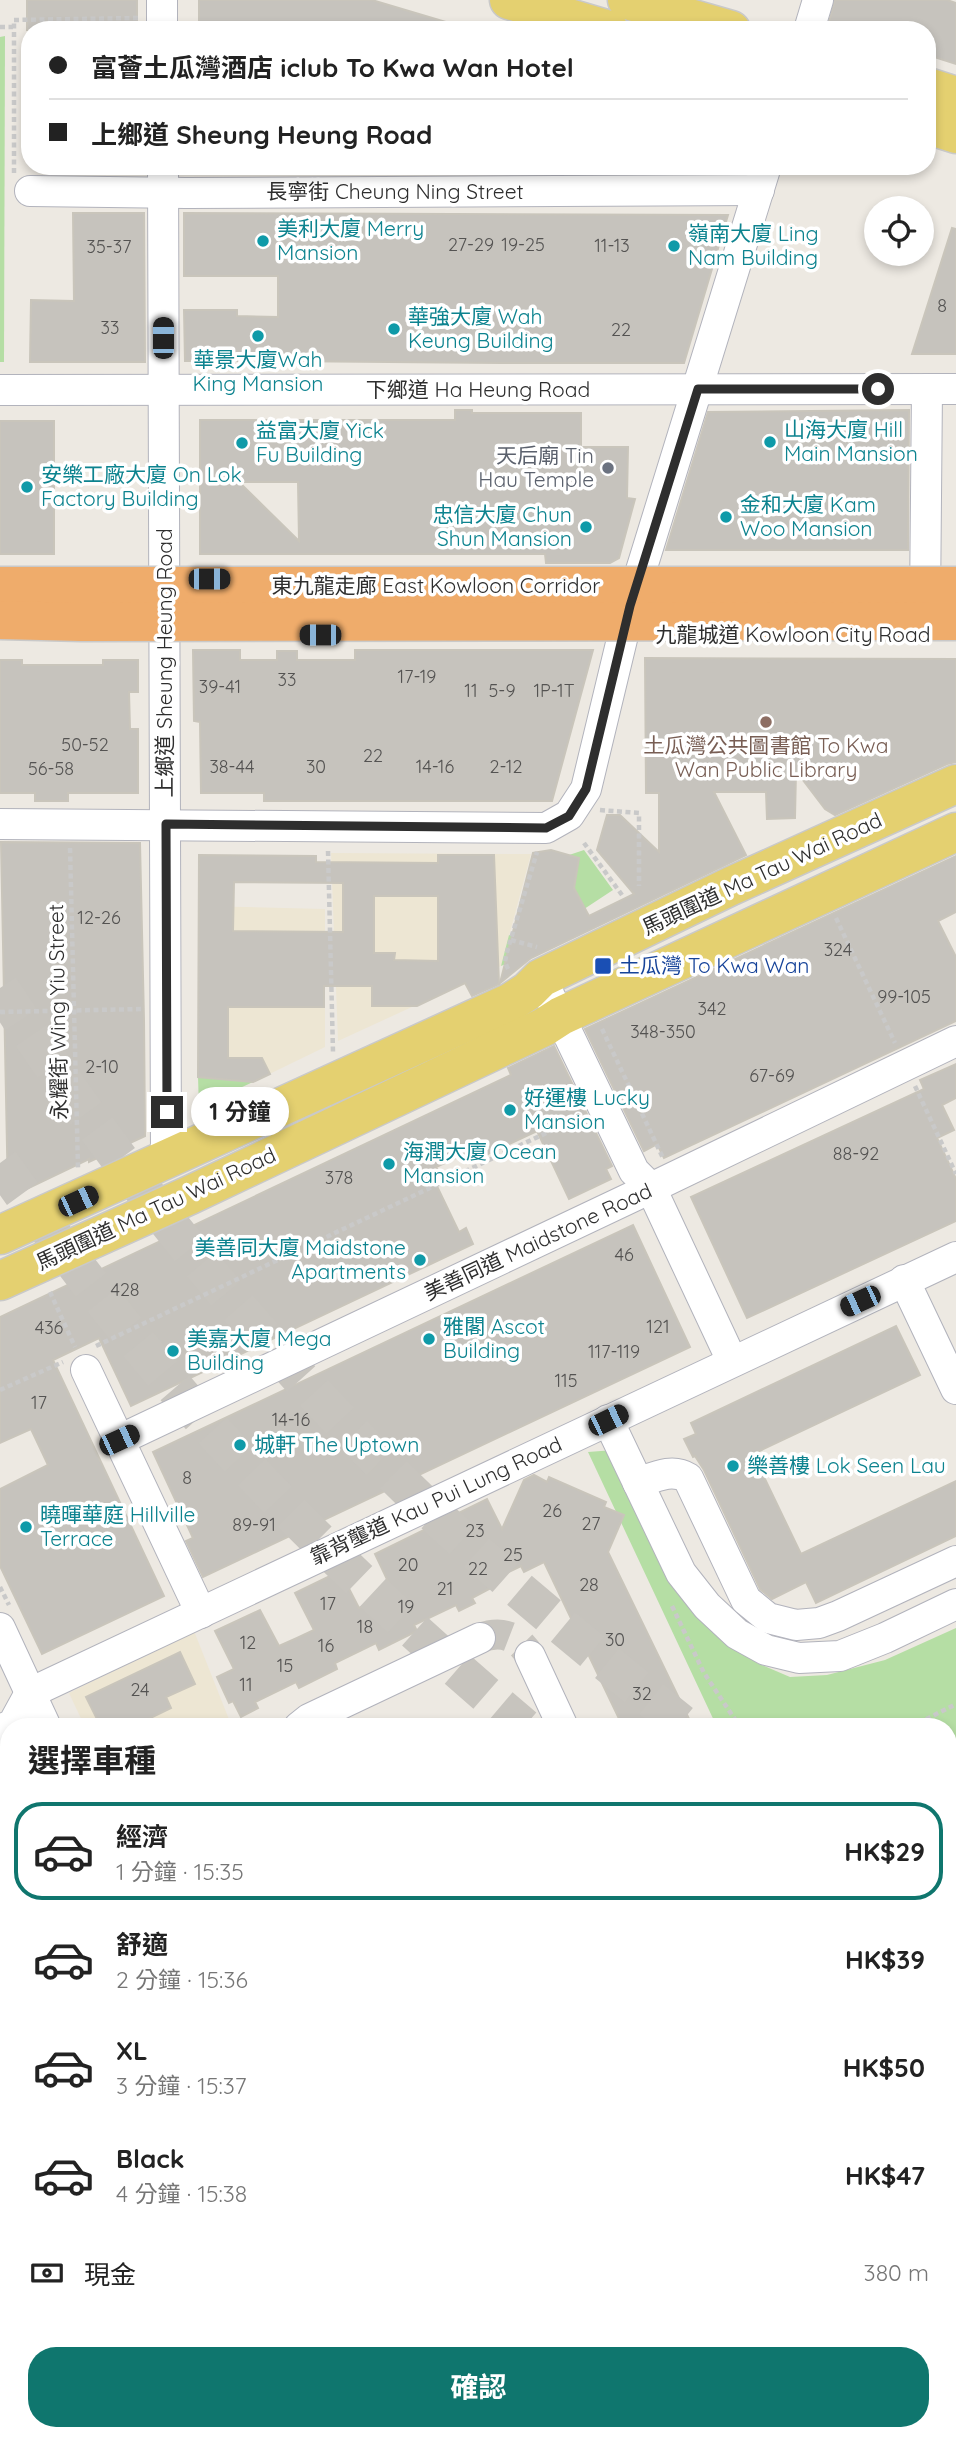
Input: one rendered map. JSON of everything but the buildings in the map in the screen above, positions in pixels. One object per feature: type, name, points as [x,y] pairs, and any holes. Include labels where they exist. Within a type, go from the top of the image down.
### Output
[{"type":"highway","name":"東九龍走廊 East Kowloon Corridor","points":[[0,586],[941,582]]},
{"type":"highway","name":"東九龍走廊 East Kowloon Corridor","points":[[0,620],[940,628]]},
{"type":"main road","points":[[509,0],[579,21]]},
{"type":"main road","points":[[627,0],[700,21]]},
{"type":"main road","points":[[936,90],[956,96]]},
{"type":"main road","points":[[936,128],[956,134]]},
{"type":"main road","name":"馬頭圍道 Ma Tau Wai Road","points":[[0,1235],[511,1002],[528,991],[531,965],[731,886],[956,784]]},
{"type":"main road","name":"馬頭圍道 Ma Tau Wai Road","points":[[0,1281],[297,1144],[544,1027],[561,1016],[956,832]]},
{"type":"street","points":[[812,21],[818,0]]},
{"type":"street","points":[[0,824],[166,824],[542,837],[569,816],[586,789],[639,578],[763,178]]},
{"type":"street","name":"長寧街 Cheung Ning Street","points":[[22,183],[763,178]]},
{"type":"street","name":"上鄉道 Sheung Heung Road","points":[[163,180],[166,1161]]},
{"type":"street","points":[[927,389],[941,582],[940,628]]},
{"type":"street","name":"下鄉道 Ha Heung Road","points":[[0,390],[956,389]]},
{"type":"street","points":[[0,579],[639,578],[941,582],[956,578]]},
{"type":"street","name":"九龍城道 Kowloon City Road","points":[[0,631],[165,635],[623,635],[940,628],[956,635]]},
{"type":"street","points":[[531,965],[561,1016],[634,1171],[651,1188],[732,1361]]},
{"type":"street","name":"美善同道 Maidstone Road","points":[[119,1440],[956,1041]]},
{"type":"street","name":"靠背壟道 Kau Pui Lung Road","points":[[30,1693],[956,1256]]},
{"type":"street","points":[[904,1280],[956,1389]]},
{"type":"street","points":[[81,1356],[201,1612]]},
{"type":"street","points":[[608,1420],[681,1573],[707,1606],[737,1634],[766,1650],[799,1658],[841,1656],[956,1604]]},
{"type":"street","points":[[638,1483],[664,1473],[681,1474],[688,1478],[746,1600],[768,1618],[796,1625],[819,1623],[838,1616],[956,1560]]},
{"type":"street","points":[[0,1628],[42,1718]]},
{"type":"street","points":[[311,1718],[480,1638]]},
{"type":"street","points":[[530,1656],[560,1718]]},
{"type":"street","points":[[16,1718],[30,1693]]},
{"type":"path","points":[[21,166],[13,20],[157,16]]},
{"type":"path","points":[[0,27],[13,27]]},
{"type":"path","points":[[22,175],[22,183]]},
{"type":"path","points":[[599,810],[639,813],[639,886]]},
{"type":"path","points":[[531,965],[505,962],[542,837]]},
{"type":"path","points":[[584,842],[622,895]]},
{"type":"path","name":"永耀街 Wing Yiu Street","points":[[70,846],[78,1176]]},
{"type":"path","points":[[328,850],[333,1052]]},
{"type":"path","points":[[511,940],[531,965]]},
{"type":"path","points":[[0,1012],[153,1008]]},
{"type":"path","points":[[598,1022],[664,1161],[670,1164]]},
{"type":"path","points":[[0,1391],[81,1356],[589,1113]]},
{"type":"path","points":[[49,1290],[81,1356]]},
{"type":"path","points":[[677,1617],[704,1673],[734,1718]]},
{"type":"path","points":[[929,1718],[956,1704]]},
{"type":"shaded area","points":[[331,853],[531,854],[501,966],[338,1041]]},
{"type":"shaded area","points":[[198,906],[325,909],[325,1047],[253,1082],[198,1077]]},
{"type":"shaded area","points":[[194,1631],[228,1718],[81,1718],[69,1693]]},
{"type":"green space","points":[[5,36],[4,362],[0,362],[0,37]]},
{"type":"green space","points":[[584,850],[613,890],[572,917],[534,951],[501,966],[509,935],[539,943],[563,857]]},
{"type":"green space","points":[[198,1077],[253,1082],[199,1107]]},
{"type":"green space","points":[[614,1450],[712,1629],[757,1663],[790,1677],[827,1675],[885,1660],[956,1628],[956,1718],[713,1718],[588,1452]]},
{"type":"tunnel","points":[[0,988],[47,1059],[148,1196],[255,1328],[312,1391],[432,1512],[494,1568],[675,1718]]},
{"type":"tunnel","points":[[0,1163],[71,1259],[196,1412],[274,1496],[355,1576],[514,1718]]},
{"type":"tunnel","points":[[480,1638],[502,1635],[515,1639],[530,1656]]},
{"type":"place","name":"美利大廈 Merry Mansion","points":[[263,241]]},
{"type":"place","name":"嶺南大廈 Ling Nam Building","points":[[674,246]]},
{"type":"place","name":"華強大廈 Wah Keung Building","points":[[394,329]]},
{"type":"place","name":"華景大廈Wah King Mansion","points":[[258,336]]},
{"type":"place","name":"山海大廈 Hill Main Mansion","points":[[770,442]]},
{"type":"place","name":"益富大廈 Yick Fu Building","points":[[242,443]]},
{"type":"place","name":"天后廟 Tin Hau Temple","points":[[608,468]]},
{"type":"place","name":"安樂工廠大廈 On Lok Factory Building","points":[[27,487]]},
{"type":"place","name":"金和大廈 Kam Woo Mansion","points":[[726,517]]},
{"type":"place","name":"忠信大廈 Chun Shun Mansion","points":[[586,527]]},
{"type":"place","name":"土瓜灣公共圖書館 To Kwa Wan Public Library","points":[[766,722]]},
{"type":"place","name":"土瓜灣 To Kwa Wan","points":[[603,966]]},
{"type":"place","name":"好運樓 Lucky Mansion","points":[[510,1110]]},
{"type":"place","name":"海潤大廈 Ocean Mansion","points":[[389,1164]]},
{"type":"place","name":"美善同大廈 Maidstone Apartments","points":[[420,1260]]},
{"type":"place","name":"雅閣 Ascot Building","points":[[429,1339]]},
{"type":"place","name":"美嘉大廈 Mega Building","points":[[173,1351]]},
{"type":"place","name":"城軒 The Uptown","points":[[240,1445]]},
{"type":"place","name":"樂善樓 Lok Seen Lau","points":[[733,1466]]},
{"type":"place","name":"曉暉華庭 Hillville Terrace","points":[[26,1527]]},
{"type":"route","points":[[167,1112],[166,824],[546,828],[569,816],[586,789],[630,606],[698,389],[878,389]]}]
